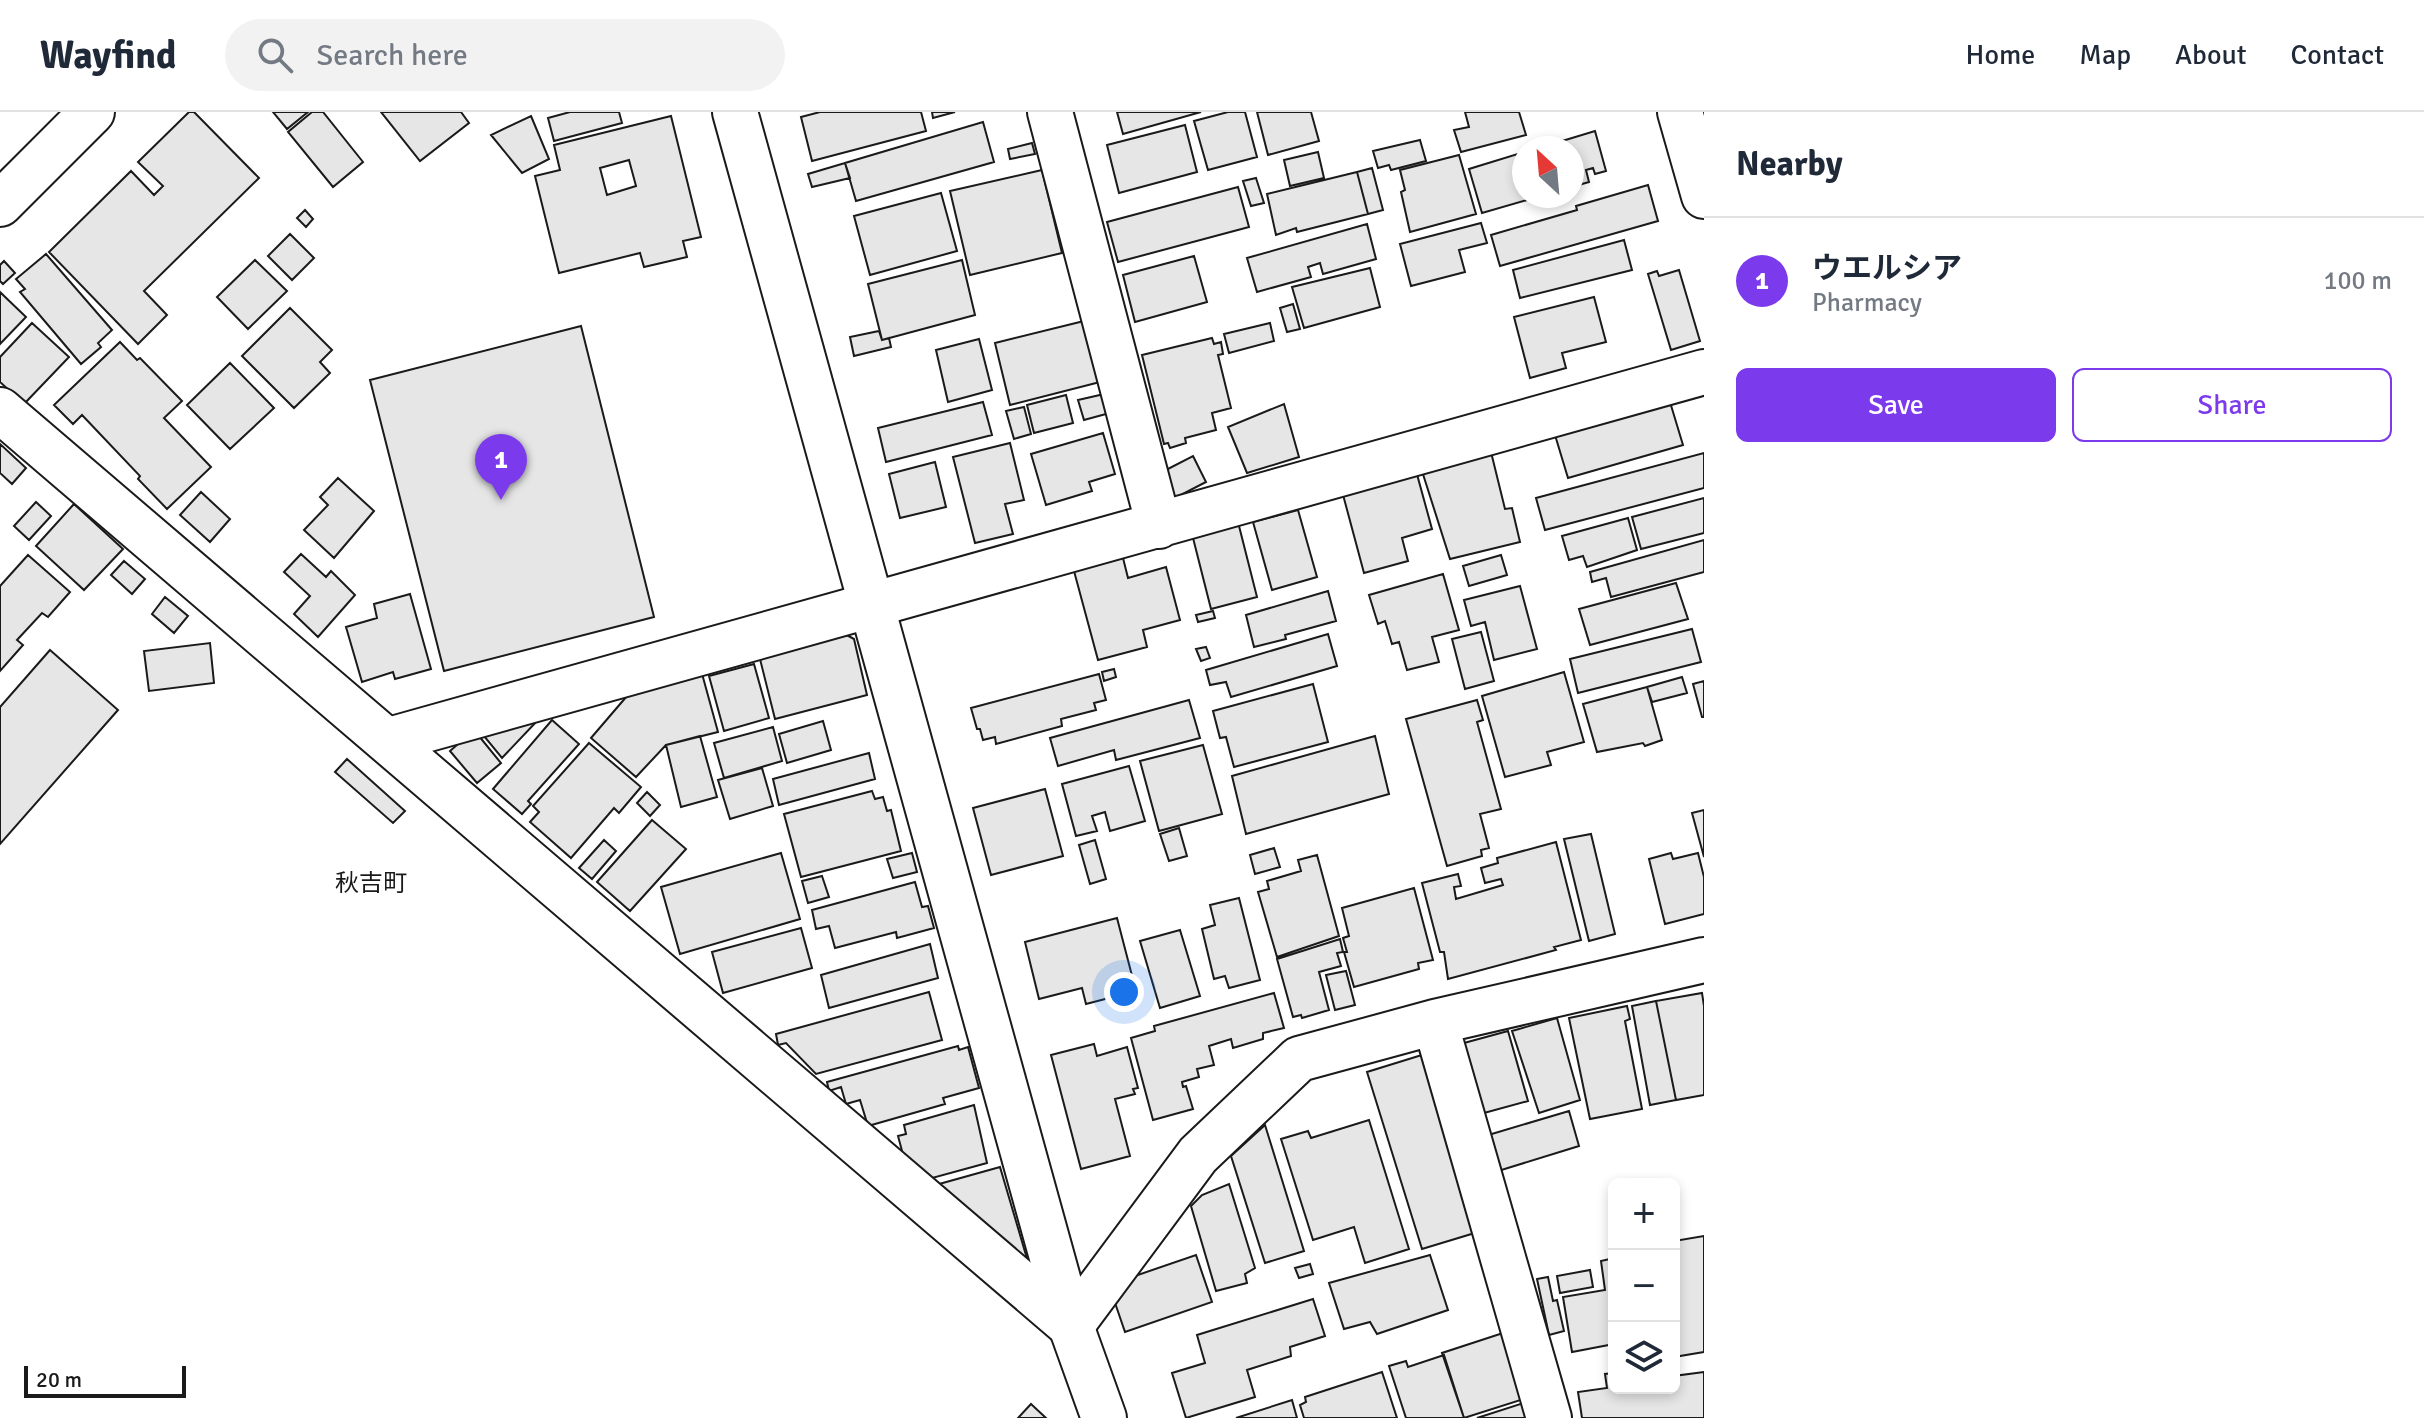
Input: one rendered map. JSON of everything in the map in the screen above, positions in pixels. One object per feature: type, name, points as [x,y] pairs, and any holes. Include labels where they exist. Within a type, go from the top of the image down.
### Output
[{"type":"street","points":[[0,204],[92,112]]},
{"type":"street","points":[[735,112],[1071,1326],[1104,1418]]},
{"type":"street","points":[[1050,112],[1159,526]]},
{"type":"street","points":[[1680,112],[1704,196]]},
{"type":"street","points":[[389,740],[1704,372]]},
{"type":"street","points":[[0,410],[1071,1326]]},
{"type":"street","points":[[1071,1326],[1198,1155],[1299,1059],[1435,1022],[1704,960]]},
{"type":"street","points":[[1435,1022],[1549,1418]]},
{"type":"building","points":[[189,112],[194,112],[259,178],[144,291],[167,315],[138,344],[49,252],[131,171],[154,195],[163,186],[138,162]]},
{"type":"building","points":[[273,112],[308,112],[287,129]]},
{"type":"building","points":[[312,112],[323,112],[363,162],[333,187],[288,132]]},
{"type":"building","points":[[381,112],[461,112],[469,123],[420,161]]},
{"type":"building","points":[[570,112],[619,112],[622,123],[554,141],[548,118]]},
{"type":"building","points":[[820,112],[921,112],[926,131],[812,161],[801,117]]},
{"type":"building","points":[[932,112],[955,112],[933,118]]},
{"type":"building","points":[[1117,112],[1201,112],[1123,134]]},
{"type":"building","points":[[1228,112],[1245,112],[1257,157],[1208,170],[1194,121]]},
{"type":"building","points":[[1257,112],[1311,112],[1319,141],[1268,155]]},
{"type":"building","points":[[1465,112],[1519,112],[1526,135],[1512,136],[1512,139],[1461,152],[1454,130],[1469,127]]},
{"type":"building","points":[[531,116],[549,159],[522,173],[491,135]]},
{"type":"building","points":[[671,116],[701,237],[683,241],[687,257],[644,267],[640,253],[559,273],[535,176],[560,170],[554,145]],"holes":[[[629,160],[636,186],[607,195],[600,168]]]},
{"type":"building","points":[[983,122],[994,162],[856,201],[845,163]]},
{"type":"building","points":[[1185,125],[1197,172],[1119,193],[1107,145]]},
{"type":"building","points":[[1595,131],[1606,171],[1595,174],[1593,168],[1586,170],[1589,182],[1584,183],[1584,136],[1579,136]]},
{"type":"building","points":[[1420,140],[1426,161],[1391,170],[1389,165],[1378,168],[1373,151]]},
{"type":"building","points":[[1032,143],[1035,154],[1010,159],[1008,149]]},
{"type":"building","points":[[1318,152],[1324,178],[1290,186],[1284,160]]},
{"type":"building","points":[[1459,155],[1476,214],[1410,232],[1401,192],[1405,190],[1400,170]]},
{"type":"building","points":[[1512,156],[1512,204],[1482,213],[1469,169]]},
{"type":"building","points":[[845,163],[850,178],[812,187],[808,174]]},
{"type":"building","points":[[1372,168],[1383,210],[1368,214],[1357,172]]},
{"type":"building","points":[[1042,170],[1062,253],[970,275],[950,191]]},
{"type":"building","points":[[1357,172],[1368,214],[1276,235],[1267,194]]},
{"type":"building","points":[[1256,178],[1264,203],[1251,206],[1243,181]]},
{"type":"building","points":[[1648,185],[1658,221],[1500,266],[1491,235],[1584,208],[1584,204]]},
{"type":"building","points":[[1238,187],[1249,227],[1118,262],[1107,222]]},
{"type":"building","points":[[941,193],[957,251],[870,275],[854,216]]},
{"type":"building","points":[[305,210],[313,219],[306,227],[297,218]]},
{"type":"building","points":[[1481,223],[1487,243],[1459,250],[1465,272],[1411,286],[1400,244]]},
{"type":"building","points":[[1367,224],[1376,259],[1323,274],[1320,263],[1308,267],[1311,277],[1257,292],[1247,258]]},
{"type":"building","points":[[290,234],[314,258],[292,280],[268,256]]},
{"type":"building","points":[[1624,240],[1632,270],[1520,298],[1513,270]]},
{"type":"building","points":[[46,254],[112,330],[98,343],[101,347],[81,364],[20,292],[25,289],[16,279]]},
{"type":"building","points":[[1194,256],[1207,302],[1135,322],[1123,275]]},
{"type":"building","points":[[255,260],[287,291],[248,329],[217,297]]},
{"type":"building","points":[[962,260],[975,315],[882,340],[868,284]]},
{"type":"building","points":[[4,261],[15,273],[3,284],[0,281],[0,265]]},
{"type":"building","points":[[1370,268],[1380,307],[1304,328],[1292,287]]},
{"type":"building","points":[[1679,270],[1700,341],[1671,350],[1648,274],[1657,271],[1659,276]]},
{"type":"building","points":[[0,292],[26,317],[0,344]]},
{"type":"building","points":[[1594,297],[1606,342],[1562,353],[1566,368],[1530,378],[1514,317]]},
{"type":"building","points":[[1293,304],[1300,329],[1287,332],[1280,308]]},
{"type":"building","points":[[290,308],[332,350],[320,362],[330,373],[294,408],[242,356]]},
{"type":"building","points":[[1084,321],[1100,382],[1010,405],[995,343]]},
{"type":"building","points":[[32,323],[69,357],[24,404],[0,382],[0,357]]},
{"type":"building","points":[[1270,323],[1274,341],[1229,353],[1224,334]]},
{"type":"building","points":[[581,326],[654,617],[444,671],[370,380]]},
{"type":"building","points":[[879,331],[882,340],[889,338],[891,347],[854,356],[850,337]]},
{"type":"building","points":[[1212,338],[1214,344],[1221,342],[1223,354],[1218,355],[1231,408],[1212,413],[1216,430],[1185,438],[1186,443],[1170,448],[1168,443],[1164,444],[1142,355]]},
{"type":"building","points":[[979,339],[992,390],[948,402],[936,350]]},
{"type":"building","points":[[120,342],[182,401],[164,418],[211,467],[167,509],[82,415],[73,424],[54,405]]},
{"type":"building","points":[[230,363],[274,408],[230,449],[187,405]]},
{"type":"building","points":[[1113,392],[1117,411],[1084,420],[1078,400]]},
{"type":"building","points":[[1066,395],[1073,423],[1034,433],[1027,405]]},
{"type":"building","points":[[983,402],[992,435],[886,462],[878,428]]},
{"type":"building","points":[[1670,402],[1683,445],[1568,478],[1555,435]]},
{"type":"building","points":[[1284,404],[1299,457],[1247,473],[1228,427]]},
{"type":"building","points":[[1024,407],[1031,434],[1014,439],[1006,411]]},
{"type":"building","points":[[1103,433],[1115,474],[1089,482],[1092,491],[1046,505],[1031,454]]},
{"type":"building","points":[[1010,443],[1024,500],[1005,504],[1013,534],[975,543],[953,457]]},
{"type":"building","points":[[0,444],[26,468],[12,484],[0,473]]},
{"type":"building","points":[[1491,452],[1505,509],[1512,508],[1520,542],[1450,559],[1422,471]]},
{"type":"building","points":[[1704,453],[1704,488],[1545,530],[1536,498]]},
{"type":"building","points":[[1193,456],[1206,482],[1175,498],[1162,472]]},
{"type":"building","points":[[935,462],[946,507],[900,518],[889,474]]},
{"type":"building","points":[[1415,467],[1432,529],[1402,538],[1408,561],[1364,573],[1342,491]]},
{"type":"building","points":[[338,478],[374,511],[334,558],[304,530],[328,505],[320,497]]},
{"type":"building","points":[[201,492],[230,519],[210,542],[180,515]]},
{"type":"building","points":[[1704,498],[1704,533],[1641,549],[1632,517]]},
{"type":"building","points":[[36,502],[51,516],[29,540],[14,526]]},
{"type":"building","points":[[74,504],[123,549],[84,590],[36,546]]},
{"type":"building","points":[[1298,510],[1317,577],[1272,590],[1253,522]]},
{"type":"building","points":[[1628,518],[1637,550],[1587,567],[1583,556],[1569,560],[1562,536]]},
{"type":"building","points":[[1238,522],[1257,597],[1211,609],[1192,534]]},
{"type":"building","points":[[1704,540],[1704,572],[1611,597],[1606,578],[1592,582],[1590,572]]},
{"type":"building","points":[[301,554],[326,577],[331,571],[355,595],[318,637],[294,614],[310,596],[284,572]]},
{"type":"building","points":[[28,555],[70,592],[48,617],[42,613],[17,640],[23,645],[0,671],[0,586]]},
{"type":"building","points":[[1501,555],[1507,575],[1469,586],[1463,566]]},
{"type":"building","points":[[1123,558],[1128,578],[1166,567],[1180,620],[1143,630],[1147,647],[1098,660],[1074,571]]},
{"type":"building","points":[[124,561],[145,579],[132,594],[111,575]]},
{"type":"building","points":[[1443,574],[1459,630],[1432,637],[1439,662],[1407,670],[1399,642],[1392,644],[1385,621],[1378,624],[1369,595]]},
{"type":"building","points":[[1676,583],[1688,619],[1590,645],[1579,609]]},
{"type":"building","points":[[1520,586],[1537,649],[1494,660],[1485,622],[1471,626],[1464,600]]},
{"type":"building","points":[[1328,591],[1336,621],[1254,647],[1246,615]]},
{"type":"building","points":[[410,594],[431,669],[395,679],[393,672],[362,682],[346,627],[377,618],[374,604]]},
{"type":"building","points":[[165,597],[188,616],[174,633],[152,614]]},
{"type":"building","points":[[1213,611],[1215,618],[1198,622],[1196,615]]},
{"type":"building","points":[[1692,629],[1701,662],[1578,693],[1570,659]]},
{"type":"building","points":[[1481,632],[1494,681],[1465,689],[1452,639]]},
{"type":"building","points":[[843,633],[854,639],[867,695],[775,719],[759,655]]},
{"type":"building","points":[[1328,634],[1337,666],[1231,697],[1226,682],[1210,685],[1206,670]]},
{"type":"building","points":[[210,643],[214,683],[149,691],[144,651]]},
{"type":"building","points":[[1206,647],[1210,658],[1201,661],[1196,649]]},
{"type":"building","points":[[50,650],[118,710],[0,844],[0,707]]},
{"type":"building","points":[[754,664],[769,718],[724,731],[709,676]]},
{"type":"building","points":[[1114,669],[1116,677],[1104,681],[1102,672]]},
{"type":"building","points":[[701,670],[718,732],[666,745],[636,777],[591,738],[633,689]]},
{"type":"building","points":[[1564,672],[1584,742],[1547,752],[1551,765],[1505,777],[1482,696]]},
{"type":"building","points":[[1099,674],[1106,700],[1094,703],[1096,710],[1061,719],[1062,726],[996,744],[995,737],[983,740],[980,729],[977,729],[971,708]]},
{"type":"building","points":[[1682,677],[1687,693],[1652,702],[1647,687]]},
{"type":"building","points":[[1704,681],[1704,717],[1702,717],[1693,684]]},
{"type":"building","points":[[1313,684],[1328,742],[1234,767],[1226,737],[1220,738],[1213,711]]},
{"type":"building","points":[[1647,687],[1662,740],[1645,746],[1643,743],[1597,752],[1583,704]]},
{"type":"building","points":[[1189,700],[1200,738],[1116,760],[1114,750],[1058,766],[1050,738]]},
{"type":"building","points":[[1477,700],[1483,720],[1477,722],[1501,809],[1480,814],[1489,848],[1481,850],[1482,856],[1447,866],[1406,719]]},
{"type":"building","points":[[538,720],[502,758],[479,730]]},
{"type":"building","points":[[552,720],[579,744],[528,801],[531,804],[522,814],[493,789]]},
{"type":"building","points":[[823,721],[831,750],[787,763],[779,734]]},
{"type":"building","points":[[773,727],[782,761],[724,778],[714,743]]},
{"type":"building","points":[[474,730],[501,763],[477,783],[450,751]]},
{"type":"building","points":[[700,736],[717,797],[681,807],[666,745]]},
{"type":"building","points":[[1375,736],[1389,794],[1246,834],[1232,776]]},
{"type":"building","points":[[589,743],[641,787],[619,813],[614,808],[571,858],[530,822],[539,812],[533,806]]},
{"type":"building","points":[[1203,745],[1222,814],[1159,831],[1140,761]]},
{"type":"building","points":[[869,753],[875,779],[779,805],[773,779]]},
{"type":"building","points":[[347,759],[405,811],[393,823],[335,772]]},
{"type":"building","points":[[1129,766],[1145,821],[1110,831],[1105,812],[1092,816],[1097,831],[1076,836],[1062,784]]},
{"type":"building","points":[[762,768],[773,806],[730,819],[718,780]]},
{"type":"building","points":[[1045,789],[1063,856],[991,875],[973,808]]},
{"type":"building","points":[[872,791],[875,799],[883,797],[887,811],[891,810],[901,851],[801,877],[784,814]]},
{"type":"building","points":[[647,792],[660,805],[650,816],[637,803]]},
{"type":"building","points":[[1704,810],[1704,857],[1692,813]]},
{"type":"building","points":[[652,820],[686,849],[630,911],[597,882]]},
{"type":"building","points":[[1179,828],[1187,856],[1169,861],[1160,834]]},
{"type":"building","points":[[1591,834],[1615,934],[1589,941],[1564,839]]},
{"type":"building","points":[[604,840],[616,851],[592,879],[579,868]]},
{"type":"building","points":[[1095,840],[1106,879],[1090,884],[1079,845]]},
{"type":"building","points":[[1556,842],[1581,940],[1554,947],[1556,950],[1448,979],[1444,952],[1440,952],[1422,883],[1458,874],[1461,886],[1454,887],[1456,899],[1503,885],[1501,879],[1485,883],[1481,868],[1498,863],[1497,858]]},
{"type":"building","points":[[1274,848],[1280,867],[1255,874],[1250,855]]},
{"type":"building","points":[[781,853],[800,919],[680,954],[661,887]]},
{"type":"building","points":[[912,853],[917,872],[893,878],[887,859]]},
{"type":"building","points":[[1671,853],[1673,859],[1698,853],[1704,877],[1704,914],[1665,924],[1649,859]]},
{"type":"building","points":[[1317,855],[1339,936],[1277,957],[1258,892],[1269,889],[1267,881],[1301,871],[1298,860]]},
{"type":"building","points":[[822,876],[829,897],[808,903],[802,881]]},
{"type":"building","points":[[915,882],[922,907],[928,906],[934,928],[897,938],[896,932],[835,948],[829,926],[816,929],[812,910]]},
{"type":"building","points":[[1414,888],[1433,960],[1418,963],[1419,969],[1354,987],[1344,952],[1347,952],[1343,938],[1349,936],[1342,908]]},
{"type":"building","points":[[1239,898],[1260,980],[1229,988],[1225,976],[1214,979],[1202,929],[1215,925],[1210,905]]},
{"type":"building","points":[[1117,918],[1136,991],[1086,1004],[1082,988],[1039,999],[1025,942]]},
{"type":"building","points":[[801,928],[812,968],[723,993],[712,952]]},
{"type":"building","points":[[1180,930],[1200,996],[1160,1008],[1140,941]]},
{"type":"building","points":[[1340,939],[1343,952],[1337,953],[1341,966],[1319,972],[1329,1010],[1302,1018],[1301,1015],[1293,1017],[1277,959]]},
{"type":"building","points":[[930,944],[938,978],[829,1008],[821,975]]},
{"type":"building","points":[[1346,971],[1355,1005],[1335,1010],[1326,975]]},
{"type":"building","points":[[929,992],[942,1040],[816,1074],[786,1043],[778,1045],[776,1034]]},
{"type":"building","points":[[1274,993],[1284,1028],[1263,1033],[1263,1039],[1233,1048],[1231,1039],[1209,1046],[1214,1065],[1197,1069],[1199,1077],[1182,1082],[1193,1109],[1153,1120],[1131,1038],[1155,1031],[1154,1026]]},
{"type":"building","points":[[1702,993],[1704,1095],[1676,1100],[1656,1001]]},
{"type":"building","points":[[1656,1001],[1676,1100],[1650,1105],[1632,1006]]},
{"type":"building","points":[[1627,1006],[1630,1019],[1625,1021],[1642,1109],[1590,1119],[1569,1018]]},
{"type":"building","points":[[1557,1018],[1580,1100],[1539,1113],[1512,1031]]},
{"type":"building","points":[[1508,1031],[1528,1101],[1484,1113],[1464,1043]]},
{"type":"building","points":[[1094,1044],[1097,1056],[1127,1047],[1138,1088],[1133,1089],[1135,1094],[1115,1099],[1130,1156],[1081,1169],[1051,1055]]},
{"type":"building","points":[[958,1046],[959,1050],[968,1047],[979,1088],[943,1098],[945,1104],[868,1126],[860,1100],[846,1104],[841,1087],[829,1091],[827,1082]]},
{"type":"building","points":[[1425,1054],[1478,1232],[1422,1249],[1367,1072]]},
{"type":"building","points":[[974,1105],[987,1163],[925,1180],[905,1162],[898,1136],[906,1134],[904,1125]]},
{"type":"building","points":[[1569,1111],[1579,1146],[1495,1172],[1485,1136]]},
{"type":"building","points":[[1369,1120],[1409,1249],[1365,1263],[1354,1227],[1313,1240],[1281,1139],[1308,1131],[1311,1138]]},
{"type":"building","points":[[1265,1125],[1304,1251],[1265,1263],[1231,1156]]},
{"type":"building","points":[[1000,1167],[1028,1262],[932,1186]]},
{"type":"building","points":[[1229,1184],[1255,1268],[1245,1274],[1247,1283],[1216,1291],[1191,1206],[1202,1195]]},
{"type":"building","points":[[1704,1236],[1704,1352],[1680,1356],[1680,1250],[1680,1240]]},
{"type":"building","points":[[1196,1255],[1212,1302],[1125,1332],[1113,1297],[1129,1278]]},
{"type":"building","points":[[1430,1255],[1448,1310],[1377,1334],[1370,1322],[1344,1329],[1329,1283]]},
{"type":"building","points":[[1608,1259],[1608,1345],[1572,1352],[1563,1297],[1605,1290],[1601,1261]]},
{"type":"building","points":[[1310,1264],[1313,1274],[1299,1278],[1295,1268]]},
{"type":"building","points":[[1590,1270],[1593,1287],[1560,1293],[1557,1276]]},
{"type":"building","points":[[1548,1277],[1564,1331],[1549,1335],[1537,1279]]},
{"type":"building","points":[[1313,1299],[1325,1336],[1290,1347],[1291,1356],[1247,1370],[1255,1397],[1186,1418],[1172,1373],[1205,1363],[1197,1335]]},
{"type":"building","points":[[1506,1332],[1527,1398],[1464,1418],[1442,1353]]},
{"type":"building","points":[[1444,1355],[1464,1418],[1406,1418],[1389,1366],[1406,1361],[1408,1367]]},
{"type":"building","points":[[1382,1372],[1397,1418],[1304,1418],[1300,1405],[1306,1402],[1305,1397]]},
{"type":"building","points":[[1704,1372],[1704,1418],[1582,1418],[1578,1392],[1607,1388],[1605,1374],[1608,1374],[1608,1394],[1680,1394],[1680,1375]]},
{"type":"building","points":[[1292,1400],[1297,1418],[1236,1418]]},
{"type":"building","points":[[1527,1402],[1532,1418],[1477,1418]]},
{"type":"building","points":[[1031,1404],[1046,1418],[1018,1418]]},
{"type":"place","name":"ウエルシア","points":[[501,500]]},
{"type":"district","name":"秋吉町","points":[[371,883]]}]
